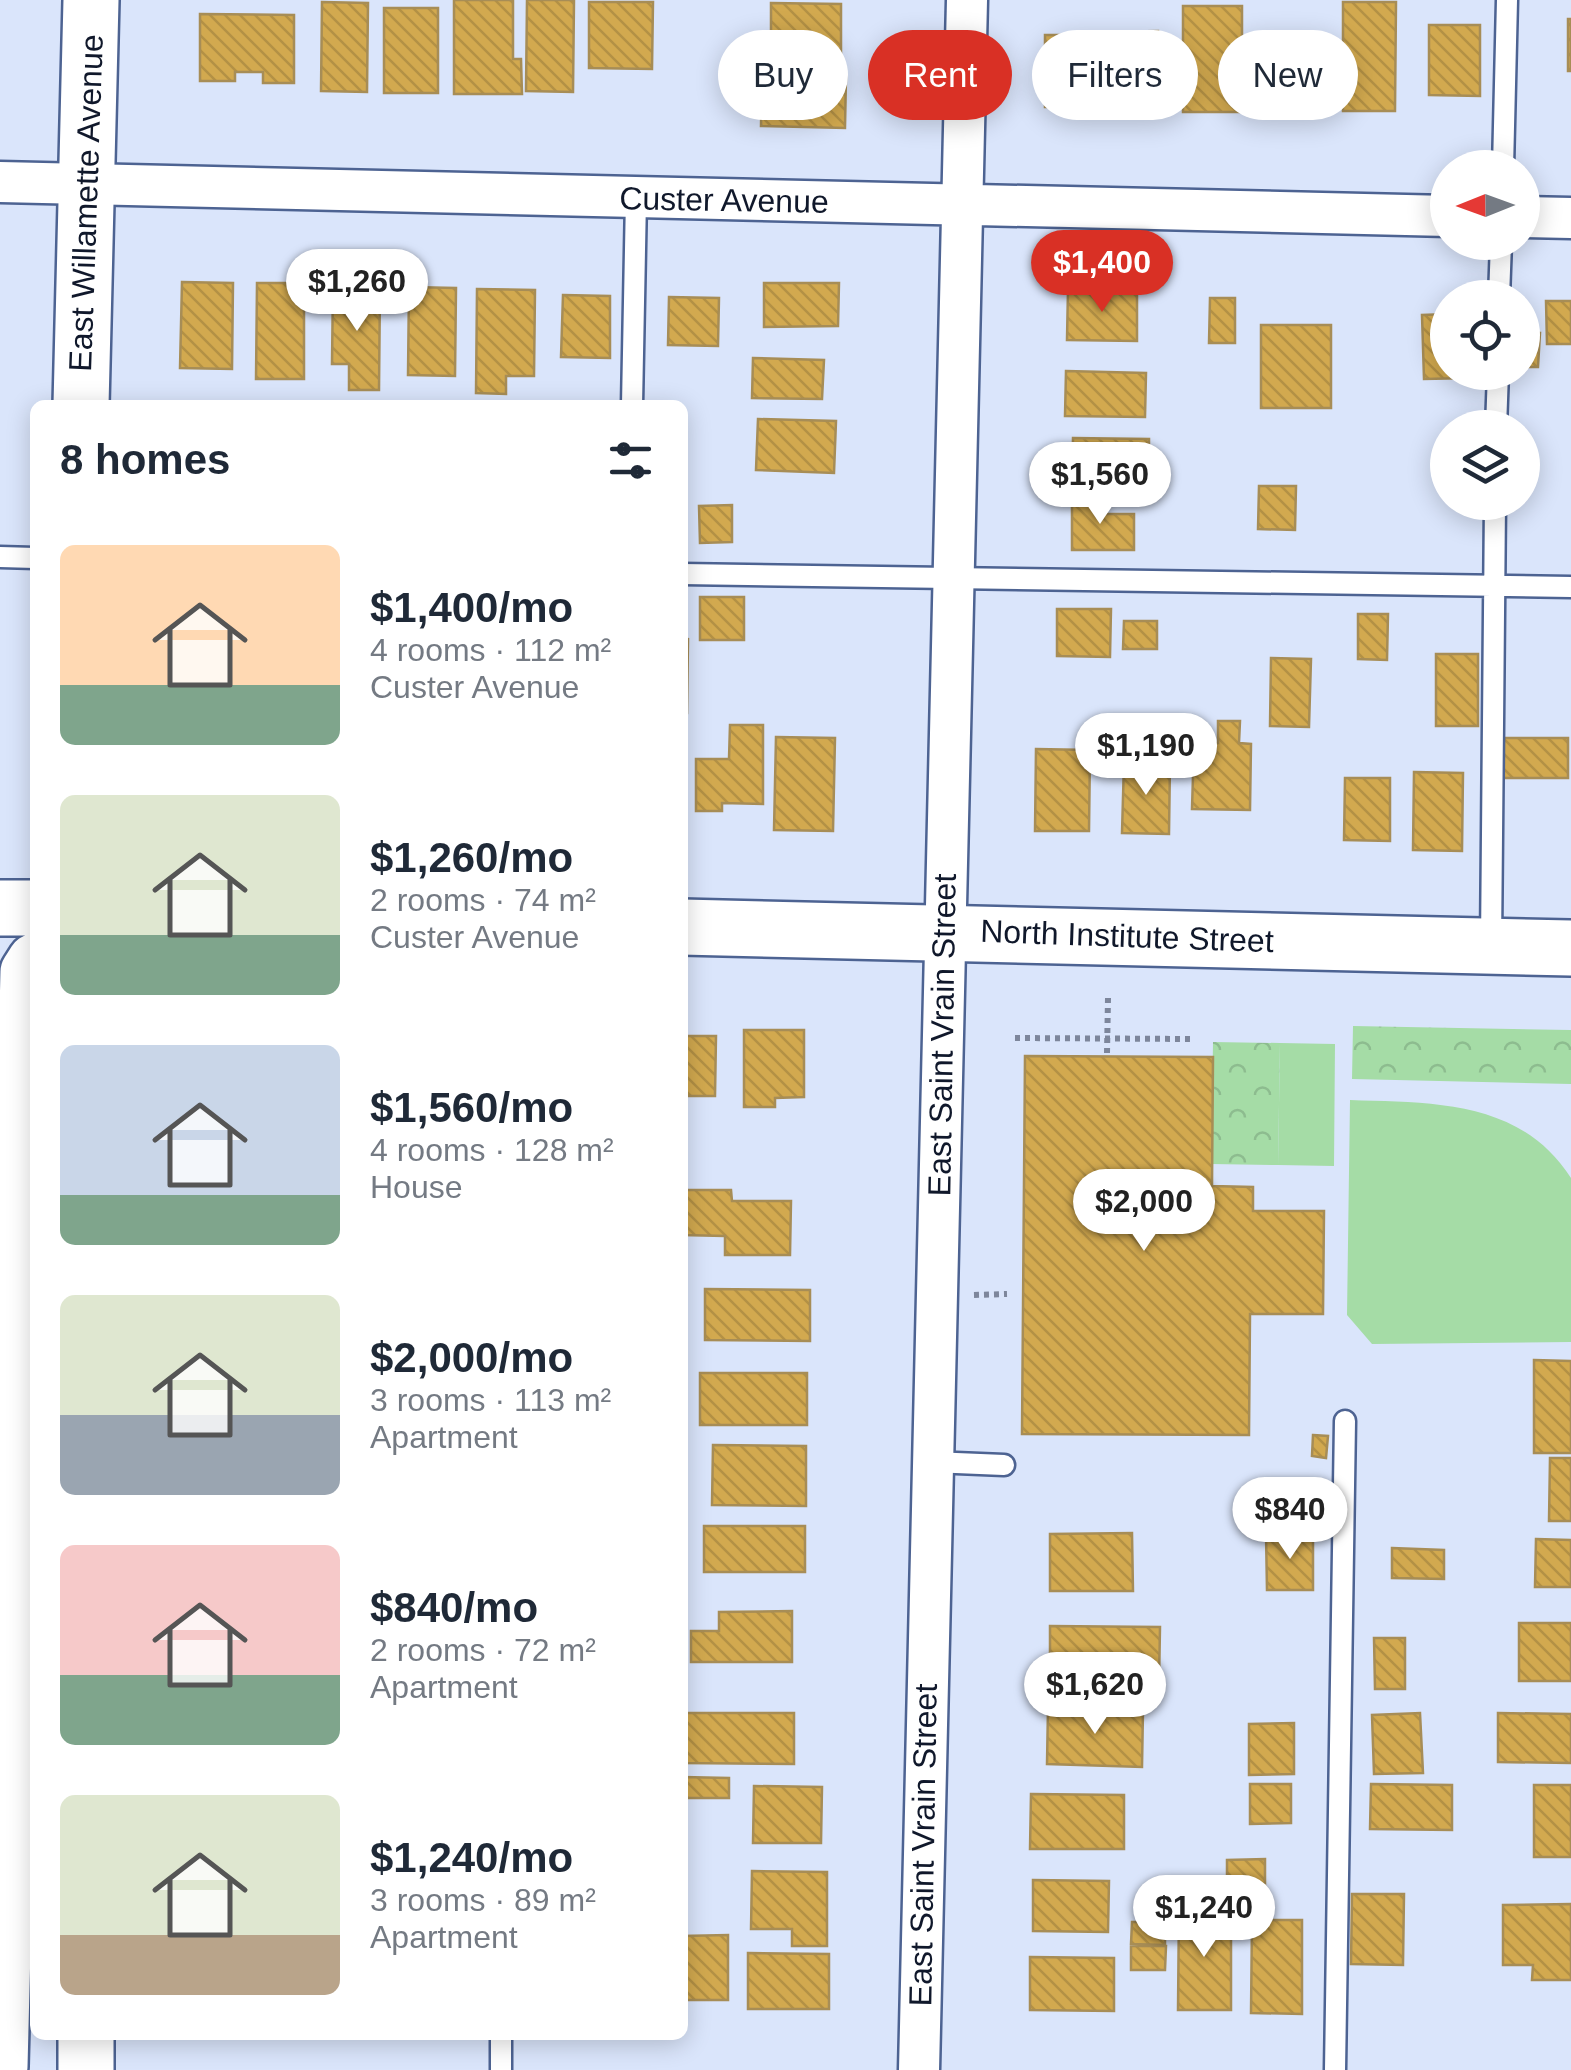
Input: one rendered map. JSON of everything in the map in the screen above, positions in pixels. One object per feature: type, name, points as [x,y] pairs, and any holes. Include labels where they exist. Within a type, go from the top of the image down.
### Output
[{"type":"street","name":"East Willamette Avenue","points":[[80,400],[91,0]]},
{"type":"street","name":"East Saint Vrain Street","points":[[918,2070],[967,0]]},
{"type":"street","name":"Custer Avenue","points":[[0,182],[1430,216]]},
{"type":"street","points":[[1540,217],[1571,218]]},
{"type":"street","points":[[0,908],[30,908]]},
{"type":"street","name":"North Institute Street","points":[[688,928],[1571,948]]},
{"type":"street","points":[[0,2066],[24,1515],[30,969]]},
{"type":"street","points":[[86,2040],[86,2070]]},
{"type":"lane","points":[[1503,150],[1508,0]]},
{"type":"lane","points":[[632,400],[636,198]]},
{"type":"lane","points":[[1491,946],[1495,520]]},
{"type":"lane","points":[[0,557],[30,558]]},
{"type":"lane","points":[[688,574],[1571,587]]},
{"type":"lane","points":[[1336,2070],[1345,1421]]},
{"type":"lane","points":[[932,1462],[1004,1465]]},
{"type":"lane","points":[[500,2070],[501,2040]]},
{"type":"path","points":[[1107,1053],[1108,998]]},
{"type":"path","points":[[1015,1038],[1192,1038]]},
{"type":"path","points":[[974,1295],[1007,1294]]},
{"type":"green space","points":[[1353,1026],[1571,1030],[1571,1084],[1352,1079]]},
{"type":"green space","points":[[1213,1042],[1280,1043],[1278,1165],[1211,1164]]},
{"type":"green space","points":[[1280,1043],[1335,1044],[1334,1166],[1278,1165]]},
{"type":"green space","points":[[1350,1100],[1412,1102],[1472,1110],[1526,1133],[1550,1152],[1571,1178],[1571,1342],[1372,1344],[1347,1315]]},
{"type":"building","points":[[454,0],[513,0],[513,59],[521,59],[522,94],[454,94]]},
{"type":"building","points":[[527,0],[574,0],[573,92],[526,91]]},
{"type":"building","points":[[322,2],[368,3],[367,92],[321,91]]},
{"type":"building","points":[[589,2],[653,2],[652,69],[589,68]]},
{"type":"building","points":[[1343,2],[1396,2],[1395,111],[1358,111],[1358,30],[1343,30]]},
{"type":"building","points":[[771,3],[841,4],[841,30],[771,30]]},
{"type":"building","points":[[1183,6],[1242,6],[1242,30],[1218,30],[1218,112],[1198,112],[1198,30],[1183,30]]},
{"type":"building","points":[[384,8],[438,8],[438,93],[384,93]]},
{"type":"building","points":[[200,14],[294,15],[294,83],[263,83],[263,72],[235,72],[235,81],[200,81]]},
{"type":"building","points":[[1571,19],[1571,71],[1568,71]]},
{"type":"building","points":[[1429,25],[1480,25],[1480,96],[1429,95]]},
{"type":"building","points":[[761,120],[845,120],[845,128],[761,126]]},
{"type":"building","points":[[182,282],[233,283],[232,369],[180,368]]},
{"type":"building","points":[[257,283],[304,283],[304,379],[256,379]]},
{"type":"building","points":[[764,283],[839,283],[838,326],[764,327]]},
{"type":"building","points":[[333,285],[380,286],[379,390],[349,390],[349,364],[332,364]]},
{"type":"building","points":[[409,287],[456,288],[455,376],[408,375]]},
{"type":"building","points":[[477,289],[535,290],[534,376],[506,376],[506,394],[476,393]]},
{"type":"building","points":[[1068,289],[1137,289],[1137,341],[1067,340]]},
{"type":"building","points":[[563,295],[610,296],[610,358],[561,357]]},
{"type":"building","points":[[669,297],[719,298],[718,346],[668,345]]},
{"type":"building","points":[[1210,298],[1235,298],[1235,343],[1209,343]]},
{"type":"building","points":[[1546,301],[1571,301],[1571,344],[1547,344]]},
{"type":"building","points":[[1422,315],[1430,315],[1430,379],[1424,379]]},
{"type":"building","points":[[1261,325],[1331,325],[1331,408],[1261,408]]},
{"type":"building","points":[[753,358],[824,360],[822,399],[752,398]]},
{"type":"building","points":[[1066,371],[1146,373],[1145,417],[1065,416]]},
{"type":"building","points":[[758,419],[836,421],[834,473],[756,470]]},
{"type":"building","points":[[1073,438],[1149,439],[1149,490],[1072,489]]},
{"type":"building","points":[[1259,486],[1296,486],[1295,530],[1258,529]]},
{"type":"building","points":[[1105,498],[1105,514],[1134,514],[1134,550],[1072,550],[1072,499]]},
{"type":"building","points":[[732,505],[732,542],[700,543],[699,506]]},
{"type":"building","points":[[700,597],[744,597],[744,640],[700,640]]},
{"type":"building","points":[[1057,609],[1111,609],[1110,657],[1057,656]]},
{"type":"building","points":[[1358,614],[1388,614],[1387,660],[1358,659]]},
{"type":"building","points":[[1124,621],[1157,621],[1157,649],[1123,649]]},
{"type":"building","points":[[1436,654],[1478,654],[1478,726],[1436,726]]},
{"type":"building","points":[[1271,658],[1311,659],[1309,727],[1270,726]]},
{"type":"building","points":[[1218,721],[1240,721],[1239,743],[1251,744],[1250,810],[1192,809],[1194,743],[1218,743]]},
{"type":"building","points":[[730,725],[763,725],[763,804],[722,803],[722,811],[696,811],[696,759],[729,759]]},
{"type":"building","points":[[776,737],[835,738],[833,831],[774,830]]},
{"type":"building","points":[[1500,738],[1568,738],[1568,778],[1500,778]]},
{"type":"building","points":[[1036,749],[1090,750],[1089,831],[1035,831]]},
{"type":"building","points":[[1124,762],[1170,762],[1169,834],[1122,833]]},
{"type":"building","points":[[1414,772],[1463,773],[1462,851],[1413,850]]},
{"type":"building","points":[[1345,778],[1390,778],[1390,841],[1344,840]]},
{"type":"building","points":[[744,1030],[804,1030],[804,1097],[775,1098],[775,1107],[744,1107]]},
{"type":"building","points":[[688,1036],[716,1036],[715,1096],[688,1096]]},
{"type":"building","points":[[1025,1056],[1213,1057],[1212,1186],[1253,1187],[1253,1211],[1324,1211],[1323,1314],[1250,1314],[1249,1435],[1022,1434]]},
{"type":"building","points":[[688,1190],[731,1190],[732,1201],[791,1201],[790,1255],[725,1255],[725,1236],[688,1235]]},
{"type":"building","points":[[705,1289],[810,1290],[810,1341],[705,1340]]},
{"type":"building","points":[[1534,1360],[1571,1361],[1571,1453],[1534,1453]]},
{"type":"building","points":[[700,1373],[807,1373],[807,1425],[700,1425]]},
{"type":"building","points":[[1313,1435],[1328,1436],[1326,1458],[1312,1456]]},
{"type":"building","points":[[713,1445],[806,1446],[806,1506],[712,1505]]},
{"type":"building","points":[[1550,1458],[1571,1458],[1571,1521],[1549,1521]]},
{"type":"building","points":[[704,1526],[805,1526],[805,1572],[704,1572]]},
{"type":"building","points":[[1132,1533],[1133,1591],[1050,1591],[1050,1534]]},
{"type":"building","points":[[1266,1534],[1313,1534],[1313,1590],[1267,1590]]},
{"type":"building","points":[[1536,1539],[1571,1540],[1571,1587],[1535,1587]]},
{"type":"building","points":[[1392,1548],[1444,1550],[1444,1579],[1392,1578]]},
{"type":"building","points":[[792,1611],[792,1662],[691,1662],[691,1631],[719,1631],[719,1612]]},
{"type":"building","points":[[1519,1623],[1571,1623],[1571,1681],[1519,1681]]},
{"type":"building","points":[[1050,1626],[1160,1627],[1159,1684],[1050,1682]]},
{"type":"building","points":[[1374,1638],[1405,1638],[1405,1689],[1375,1689]]},
{"type":"building","points":[[1048,1708],[1143,1710],[1142,1767],[1047,1764]]},
{"type":"building","points":[[688,1713],[794,1713],[794,1764],[688,1763]]},
{"type":"building","points":[[1420,1713],[1423,1773],[1374,1774],[1372,1715]]},
{"type":"building","points":[[1498,1713],[1571,1714],[1571,1763],[1498,1762]]},
{"type":"building","points":[[1294,1723],[1294,1774],[1249,1775],[1249,1724]]},
{"type":"building","points":[[688,1777],[729,1778],[729,1798],[688,1798]]},
{"type":"building","points":[[1250,1784],[1291,1784],[1291,1823],[1250,1824]]},
{"type":"building","points":[[1371,1784],[1452,1785],[1452,1830],[1370,1829]]},
{"type":"building","points":[[1534,1785],[1571,1785],[1571,1857],[1534,1857]]},
{"type":"building","points":[[754,1786],[822,1787],[821,1843],[753,1843]]},
{"type":"building","points":[[1031,1794],[1124,1795],[1124,1849],[1030,1849]]},
{"type":"building","points":[[1265,1859],[1265,1897],[1227,1897],[1227,1860]]},
{"type":"building","points":[[752,1871],[827,1872],[827,1946],[792,1946],[792,1929],[751,1929]]},
{"type":"building","points":[[1033,1880],[1109,1881],[1108,1932],[1033,1931]]},
{"type":"building","points":[[1352,1894],[1404,1894],[1403,1965],[1351,1964]]},
{"type":"building","points":[[1571,1904],[1571,1980],[1532,1980],[1533,1965],[1503,1965],[1503,1905]]},
{"type":"building","points":[[1179,1905],[1215,1906],[1216,1924],[1231,1925],[1231,2010],[1178,2010]]},
{"type":"building","points":[[1252,1920],[1302,1920],[1302,2014],[1251,2013]]},
{"type":"building","points":[[1132,1922],[1165,1922],[1165,1945],[1131,1944]]},
{"type":"building","points":[[728,1935],[728,2000],[688,2000],[688,1936]]},
{"type":"building","points":[[1131,1946],[1166,1946],[1165,1970],[1131,1970]]},
{"type":"building","points":[[748,1953],[829,1954],[829,2009],[748,2009]]},
{"type":"building","points":[[1030,1957],[1114,1958],[1114,2011],[1030,2010]]}]
